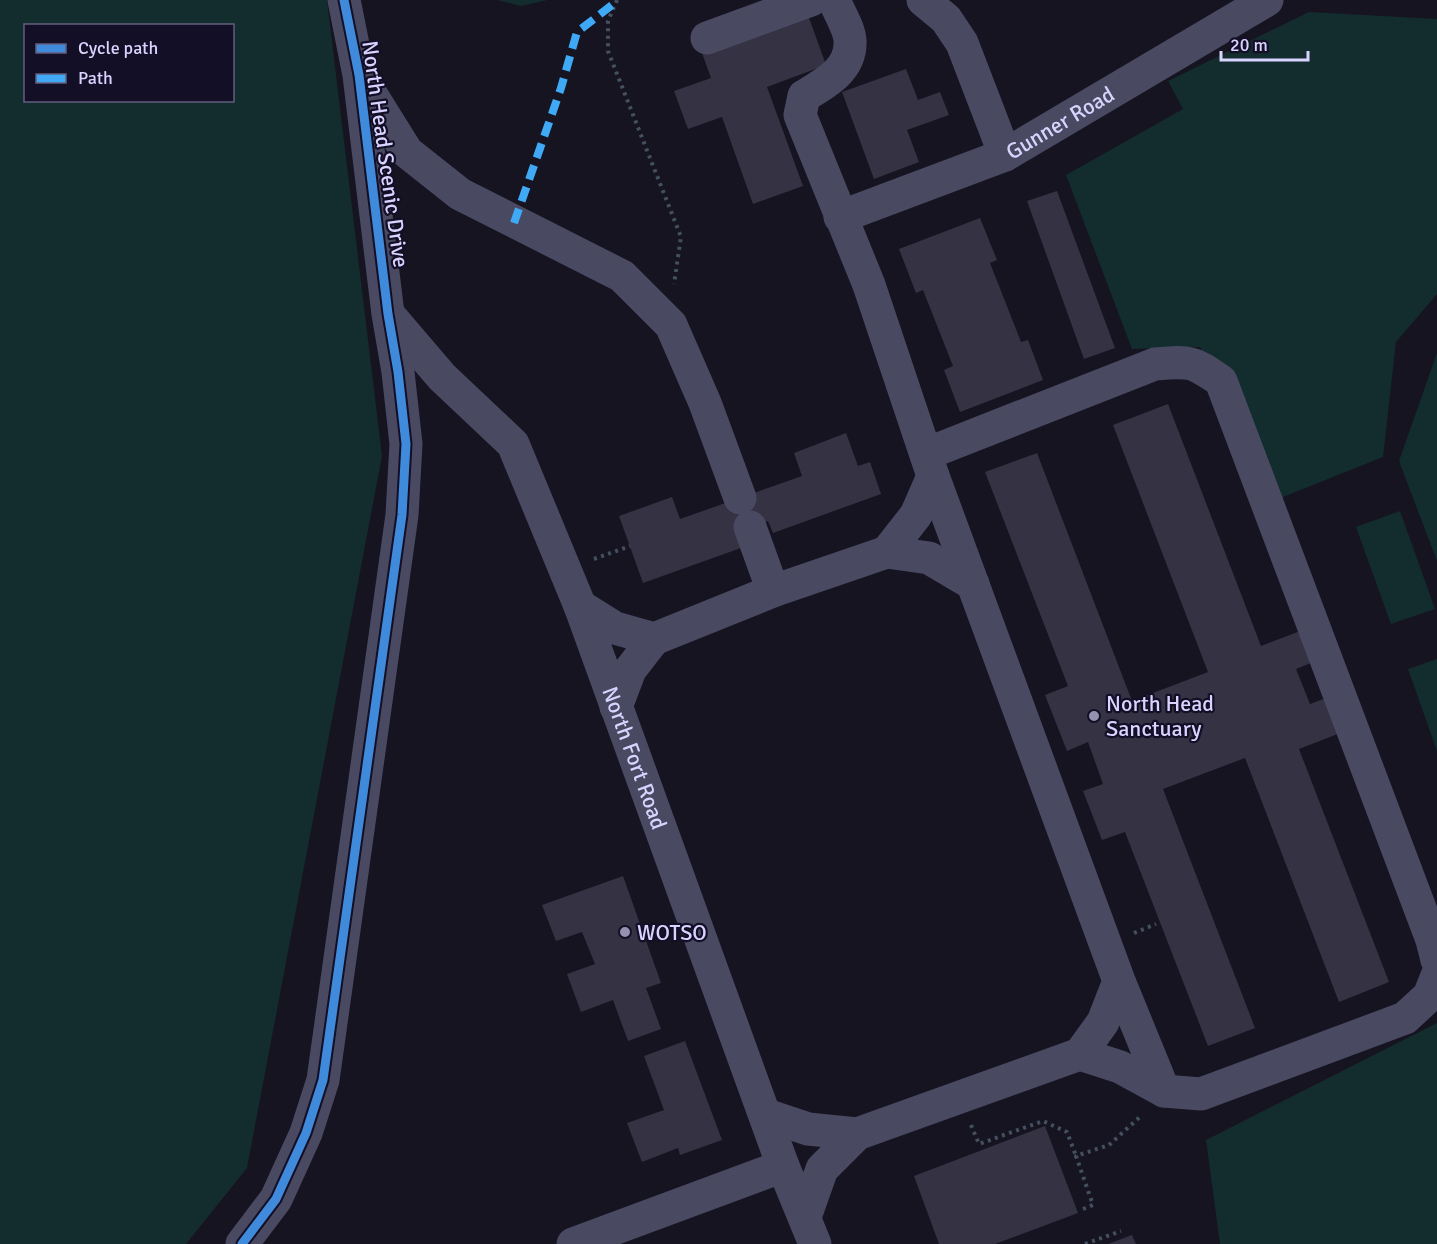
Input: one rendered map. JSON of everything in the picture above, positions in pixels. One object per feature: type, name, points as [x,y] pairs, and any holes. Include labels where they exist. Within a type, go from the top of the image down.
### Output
[{"type":"street","name":"North Head Scenic Drive","points":[[242,1244],[276,1199],[306,1133],[323,1080],[402,515],[406,444],[398,372],[388,314],[359,75],[344,0]]},
{"type":"street","points":[[707,38],[811,0]]},
{"type":"street","points":[[834,0],[850,39],[848,61],[831,80],[804,96],[800,115],[868,285],[929,465],[1119,981],[1164,1091]]},
{"type":"street","points":[[923,0],[946,19],[962,43],[1005,155]]},
{"type":"street","name":"Gunner Road","points":[[840,217],[1005,155],[1267,0]]},
{"type":"street","points":[[359,75],[407,152],[460,194],[622,276],[671,325],[705,403],[773,591]]},
{"type":"street","name":"North Fort Road","points":[[388,314],[442,377],[513,444],[580,606],[783,1166],[810,1230]]},
{"type":"street","points":[[929,465],[1155,364],[1186,362],[1200,366],[1221,381],[1432,940],[1437,960]]},
{"type":"street","points":[[887,552],[916,515],[929,465]]},
{"type":"street","points":[[616,707],[630,670],[654,639],[773,591],[887,552],[929,558],[973,584]]},
{"type":"street","points":[[580,606],[615,628],[654,639]]},
{"type":"street","points":[[1080,1054],[1120,1067],[1164,1091],[1201,1094],[1405,1018],[1429,996],[1437,976]]},
{"type":"street","points":[[810,1230],[822,1169],[857,1134],[1080,1054],[1103,1022],[1119,981]]},
{"type":"street","points":[[766,1115],[808,1129],[857,1134]]},
{"type":"street","points":[[573,1244],[783,1166]]},
{"type":"path","points":[[616,0],[608,21],[608,51],[681,237]]},
{"type":"path","points":[[598,557],[630,546]]},
{"type":"path","points":[[1076,1156],[1110,1144],[1154,1105],[1164,1091]]},
{"type":"path","points":[[979,1144],[1043,1120],[1067,1132],[1093,1205],[1083,1209]]},
{"type":"path","points":[[1085,1244],[1121,1231]]},
{"type":"green space","points":[[0,0],[327,0],[382,456],[247,1168],[186,1244],[0,1244]]},
{"type":"green space","points":[[497,0],[548,0],[521,6]]},
{"type":"green space","points":[[1309,12],[1437,19],[1437,294],[1396,342],[1383,457],[1278,499],[1200,347],[1132,349],[1066,175],[1183,109],[1168,81]]},
{"type":"green space","points":[[1437,353],[1437,561],[1399,461]]},
{"type":"green space","points":[[1400,511],[1435,609],[1391,624],[1356,527]]},
{"type":"green space","points":[[1437,659],[1437,751],[1408,669]]},
{"type":"green space","points":[[1437,1023],[1437,1244],[1220,1244],[1206,1140]]},
{"type":"building","points":[[808,15],[826,65],[767,87],[803,186],[753,204],[722,117],[688,129],[674,91],[711,78],[702,53]]},
{"type":"building","points":[[906,69],[918,100],[940,92],[949,115],[907,130],[919,162],[874,179],[842,92]]},
{"type":"building","points":[[1057,191],[1115,348],[1084,359],[1027,201]]},
{"type":"building","points":[[980,218],[997,260],[990,263],[1021,342],[1028,340],[1043,380],[960,412],[944,370],[953,366],[923,290],[916,293],[899,249]]},
{"type":"building","points":[[1168,404],[1261,646],[1303,630],[1316,661],[1296,669],[1310,704],[1329,697],[1343,732],[1299,749],[1389,982],[1339,1002],[1245,758],[1163,789],[1255,1028],[1208,1046],[1125,832],[1102,840],[1083,791],[1103,784],[1088,742],[1067,751],[1045,695],[1068,686],[985,472],[1037,453],[1132,701],[1208,672],[1113,425]]},
{"type":"building","points":[[846,433],[858,466],[870,462],[881,494],[773,533],[768,521],[750,527],[741,548],[643,583],[619,516],[672,497],[680,519],[802,476],[794,453]]},
{"type":"building","points":[[623,876],[661,983],[646,988],[661,1029],[628,1041],[613,1000],[581,1012],[567,974],[595,964],[582,932],[556,941],[542,905]]},
{"type":"building","points":[[685,1041],[722,1140],[680,1155],[678,1148],[642,1162],[627,1123],[664,1110],[644,1056]]},
{"type":"building","points":[[1045,1126],[1078,1213],[995,1244],[939,1244],[914,1176]]},
{"type":"building","points":[[1132,1235],[1136,1244],[1108,1244]]},
{"type":"marked path","points":[[514,223],[561,88],[577,32],[616,2]]},
{"type":"cycle path","points":[[242,1244],[276,1199],[306,1133],[323,1080],[402,515],[406,444],[398,372],[388,314],[359,75],[344,0]]},
{"type":"place","name":"North Head Sanctuary","points":[[1094,716]]},
{"type":"place","name":"WOTSO","points":[[625,932]]}]
